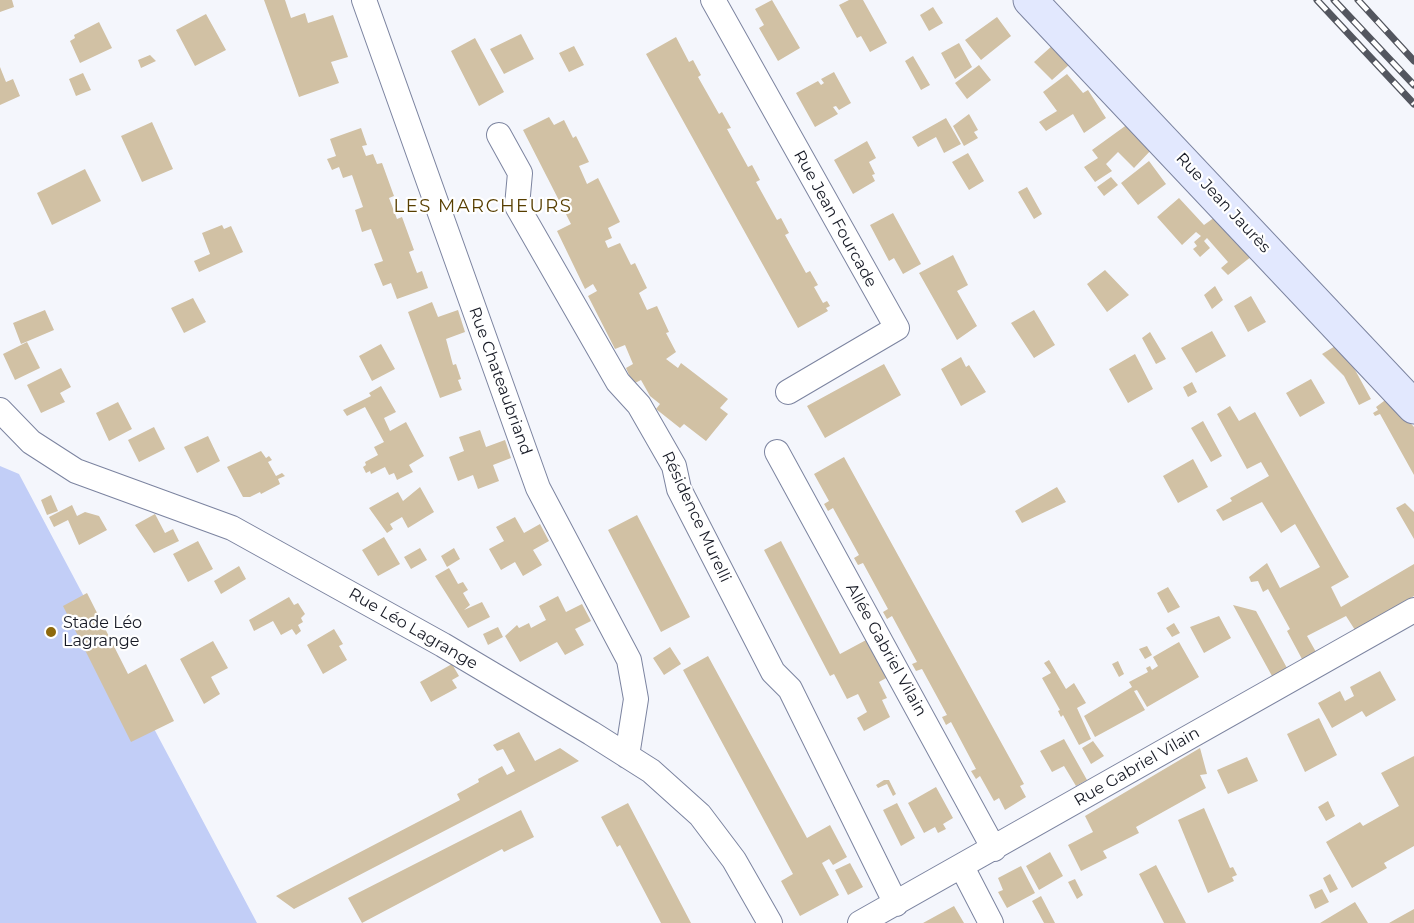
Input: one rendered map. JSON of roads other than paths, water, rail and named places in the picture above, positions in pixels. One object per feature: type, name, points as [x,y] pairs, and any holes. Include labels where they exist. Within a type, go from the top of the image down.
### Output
[{"type":"main road","name":"Rue Jean Jaurès","points":[[1030,0],[1414,407]]},
{"type":"street","name":"Rue Chateaubriand","points":[[364,0],[538,488],[628,660],[636,699],[627,756]]},
{"type":"street","name":"Rue Jean Fourcade","points":[[713,0],[897,328],[789,392]]},
{"type":"street","name":"Résidence Murelli","points":[[499,135],[520,173],[517,206],[618,382],[639,405],[674,466],[679,489],[773,672],[790,690],[897,904]]},
{"type":"street","name":"Rue Léo Lagrange","points":[[0,410],[31,442],[76,471],[232,528],[443,645],[627,756],[663,781],[700,815],[734,860],[770,923]]},
{"type":"street","name":"Allée Gabriel Vilain","points":[[777,452],[994,849]]},
{"type":"street","name":"Rue Gabriel Vilain","points":[[860,923],[1414,610]]},
{"type":"street","points":[[962,867],[991,923]]},
{"type":"railway","points":[[1317,0],[1414,104]]},
{"type":"railway","points":[[1334,0],[1414,85]]},
{"type":"railway","points":[[1358,0],[1414,61]]},
{"type":"place","name":"Stade Léo Lagrange","points":[[51,632]]},
{"type":"district","name":"LES MARCHEURS","points":[[483,207]]}]
